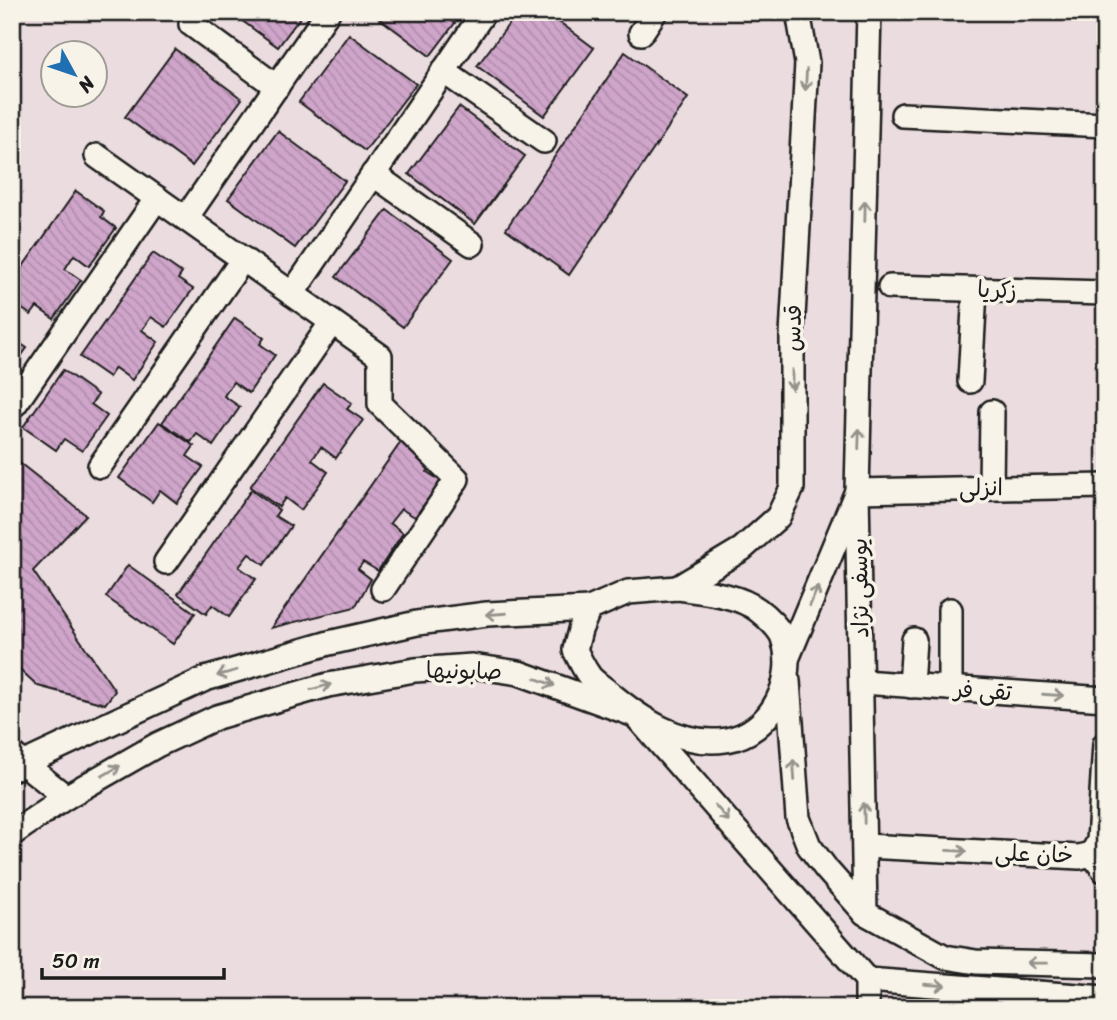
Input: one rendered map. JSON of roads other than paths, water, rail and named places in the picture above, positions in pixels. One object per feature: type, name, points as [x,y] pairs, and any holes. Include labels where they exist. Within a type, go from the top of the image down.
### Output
[{"type":"street","points":[[186,218],[328,12]]},
{"type":"street","points":[[292,293],[484,12]]},
{"type":"street","points":[[641,33],[655,12]]},
{"type":"street","name":"قدس","points":[[677,588],[742,549],[778,517],[792,488],[792,335],[807,63],[798,12]]},
{"type":"street","name":"یوسفی نژاد","points":[[865,913],[857,491],[869,12]]},
{"type":"street","points":[[191,24],[277,87]]},
{"type":"street","points":[[443,71],[544,141]]},
{"type":"street","points":[[903,115],[1105,125]]},
{"type":"street","points":[[97,156],[380,356],[380,404],[457,479],[383,589]]},
{"type":"street","points":[[373,174],[472,244]]},
{"type":"street","points":[[15,404],[157,198]]},
{"type":"street","points":[[100,466],[243,259]]},
{"type":"street","name":"زکریا","points":[[890,287],[1105,293]]},
{"type":"street","points":[[970,381],[975,290]]},
{"type":"street","points":[[166,562],[332,322]]},
{"type":"street","points":[[991,488],[992,412]]},
{"type":"street","name":"انزلی","points":[[857,491],[1105,486]]},
{"type":"street","points":[[589,609],[579,630],[575,650],[589,676],[635,715],[696,740],[727,740],[747,733],[767,719],[779,699],[787,667],[857,491]]},
{"type":"street","points":[[16,762],[205,679],[329,643],[417,623],[487,614],[589,609],[628,592],[677,588],[730,597],[758,609],[782,635],[787,667],[798,818],[809,846],[865,913],[945,957],[976,961],[1105,965]]},
{"type":"street","points":[[950,610],[950,688]]},
{"type":"street","points":[[911,686],[914,640]]},
{"type":"street","name":"صابونیها","points":[[15,827],[157,745],[217,717],[328,685],[415,670],[472,666],[519,673],[635,715],[867,980]]},
{"type":"street","name":"تقی فر","points":[[862,682],[1105,699]]},
{"type":"street","name":"خان علی","points":[[865,846],[1079,857],[1098,862],[1105,744]]},
{"type":"street","points":[[16,762],[66,797]]},
{"type":"street","points":[[867,1008],[867,980],[1105,998]]}]
